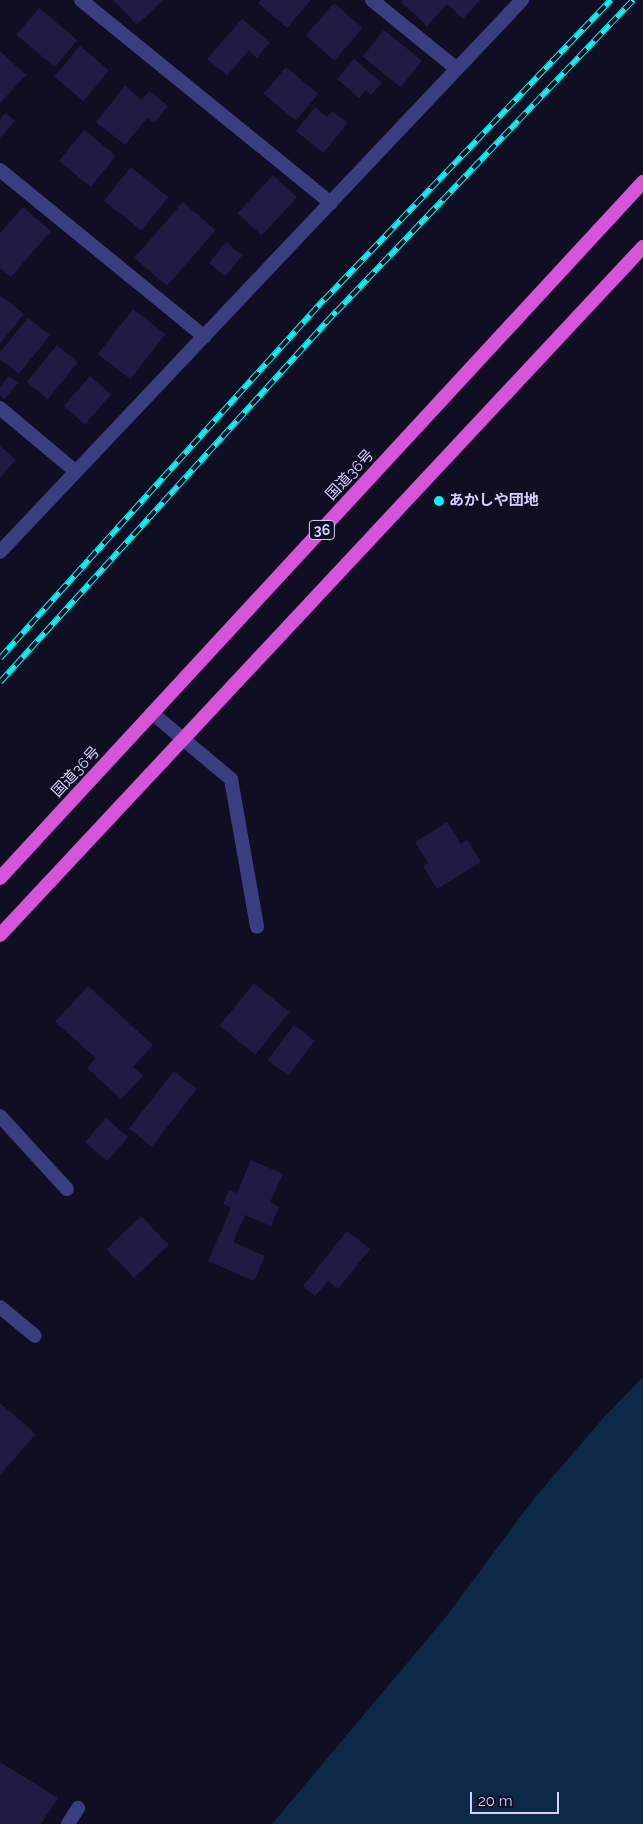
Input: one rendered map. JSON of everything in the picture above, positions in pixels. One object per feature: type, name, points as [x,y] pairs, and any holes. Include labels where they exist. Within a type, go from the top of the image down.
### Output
[{"type":"highway","name":"国道36号","points":[[0,878],[643,182]]},
{"type":"highway","points":[[0,935],[643,247]]},
{"type":"street","points":[[81,0],[332,203]]},
{"type":"street","points":[[372,0],[457,69]]},
{"type":"street","points":[[0,552],[522,0]]},
{"type":"street","points":[[0,170],[205,337]]},
{"type":"street","points":[[0,408],[75,471]]},
{"type":"street","points":[[152,713],[184,738],[231,780],[257,927]]},
{"type":"street","points":[[0,1116],[67,1189]]},
{"type":"street","points":[[0,1307],[35,1336]]},
{"type":"street","points":[[68,1824],[78,1808]]},
{"type":"water","points":[[643,1377],[643,1824],[272,1824],[446,1617],[532,1501],[605,1416]]},
{"type":"building","points":[[113,0],[163,0],[137,25]]},
{"type":"building","points":[[261,0],[311,0],[287,28],[258,3]]},
{"type":"building","points":[[403,0],[480,0],[463,19],[447,4],[427,26],[401,2]]},
{"type":"building","points":[[334,3],[363,28],[334,60],[306,35]]},
{"type":"building","points":[[39,8],[77,40],[55,67],[17,35]]},
{"type":"building","points":[[242,19],[270,42],[257,58],[249,50],[227,76],[207,59]]},
{"type":"building","points":[[384,30],[422,61],[401,87],[363,56]]},
{"type":"building","points":[[80,46],[109,70],[83,101],[54,77]]},
{"type":"building","points":[[0,51],[26,75],[0,103]]},
{"type":"building","points":[[354,59],[382,83],[371,95],[366,90],[359,98],[337,79]]},
{"type":"building","points":[[286,67],[318,94],[296,121],[264,94]]},
{"type":"building","points":[[125,86],[142,100],[149,91],[168,106],[154,123],[147,118],[125,145],[96,122]]},
{"type":"building","points":[[315,107],[327,117],[332,111],[348,123],[323,153],[296,131]]},
{"type":"building","points":[[6,113],[15,121],[0,138],[0,119]]},
{"type":"building","points":[[84,130],[116,156],[91,187],[59,161]]},
{"type":"building","points":[[131,167],[168,197],[141,231],[104,200]]},
{"type":"building","points":[[273,175],[297,198],[262,236],[238,213]]},
{"type":"building","points":[[183,202],[215,230],[167,286],[134,258]]},
{"type":"building","points":[[23,207],[51,231],[11,277],[0,268],[0,233]]},
{"type":"building","points":[[226,242],[242,255],[225,276],[209,263]]},
{"type":"building","points":[[0,295],[24,314],[0,344]]},
{"type":"building","points":[[133,309],[165,334],[130,379],[98,354]]},
{"type":"building","points":[[28,318],[50,335],[19,374],[0,359],[0,352]]},
{"type":"building","points":[[57,345],[78,362],[48,399],[27,382]]},
{"type":"building","points":[[9,376],[18,383],[4,399],[0,395],[0,387]]},
{"type":"building","points":[[90,376],[111,394],[85,425],[64,406]]},
{"type":"building","points":[[0,446],[16,460],[0,478]]},
{"type":"building","points":[[447,822],[461,844],[467,840],[481,862],[437,889],[423,866],[428,863],[415,842]]},
{"type":"building","points":[[254,983],[290,1012],[255,1055],[219,1026]]},
{"type":"building","points":[[88,986],[153,1045],[133,1067],[143,1076],[121,1099],[87,1068],[96,1058],[55,1022]]},
{"type":"building","points":[[294,1025],[315,1041],[288,1076],[268,1060]]},
{"type":"building","points":[[174,1071],[197,1089],[152,1146],[129,1129]]},
{"type":"building","points":[[106,1118],[128,1137],[107,1161],[85,1142]]},
{"type":"building","points":[[251,1160],[283,1174],[270,1202],[279,1207],[271,1226],[245,1215],[233,1242],[265,1256],[254,1281],[208,1261],[231,1208],[223,1204],[229,1190],[237,1193]]},
{"type":"building","points":[[141,1216],[169,1245],[134,1278],[106,1249]]},
{"type":"building","points":[[347,1231],[370,1249],[338,1289],[328,1281],[315,1296],[303,1286]]},
{"type":"building","points":[[0,1403],[36,1434],[0,1475]]},
{"type":"building","points":[[0,1762],[58,1798],[41,1824],[0,1824]]},
{"type":"railway","points":[[0,658],[324,300],[611,0]]},
{"type":"railway","points":[[0,682],[336,312],[633,0]]},
{"type":"place","name":"あかしや団地","points":[[439,501]]}]
